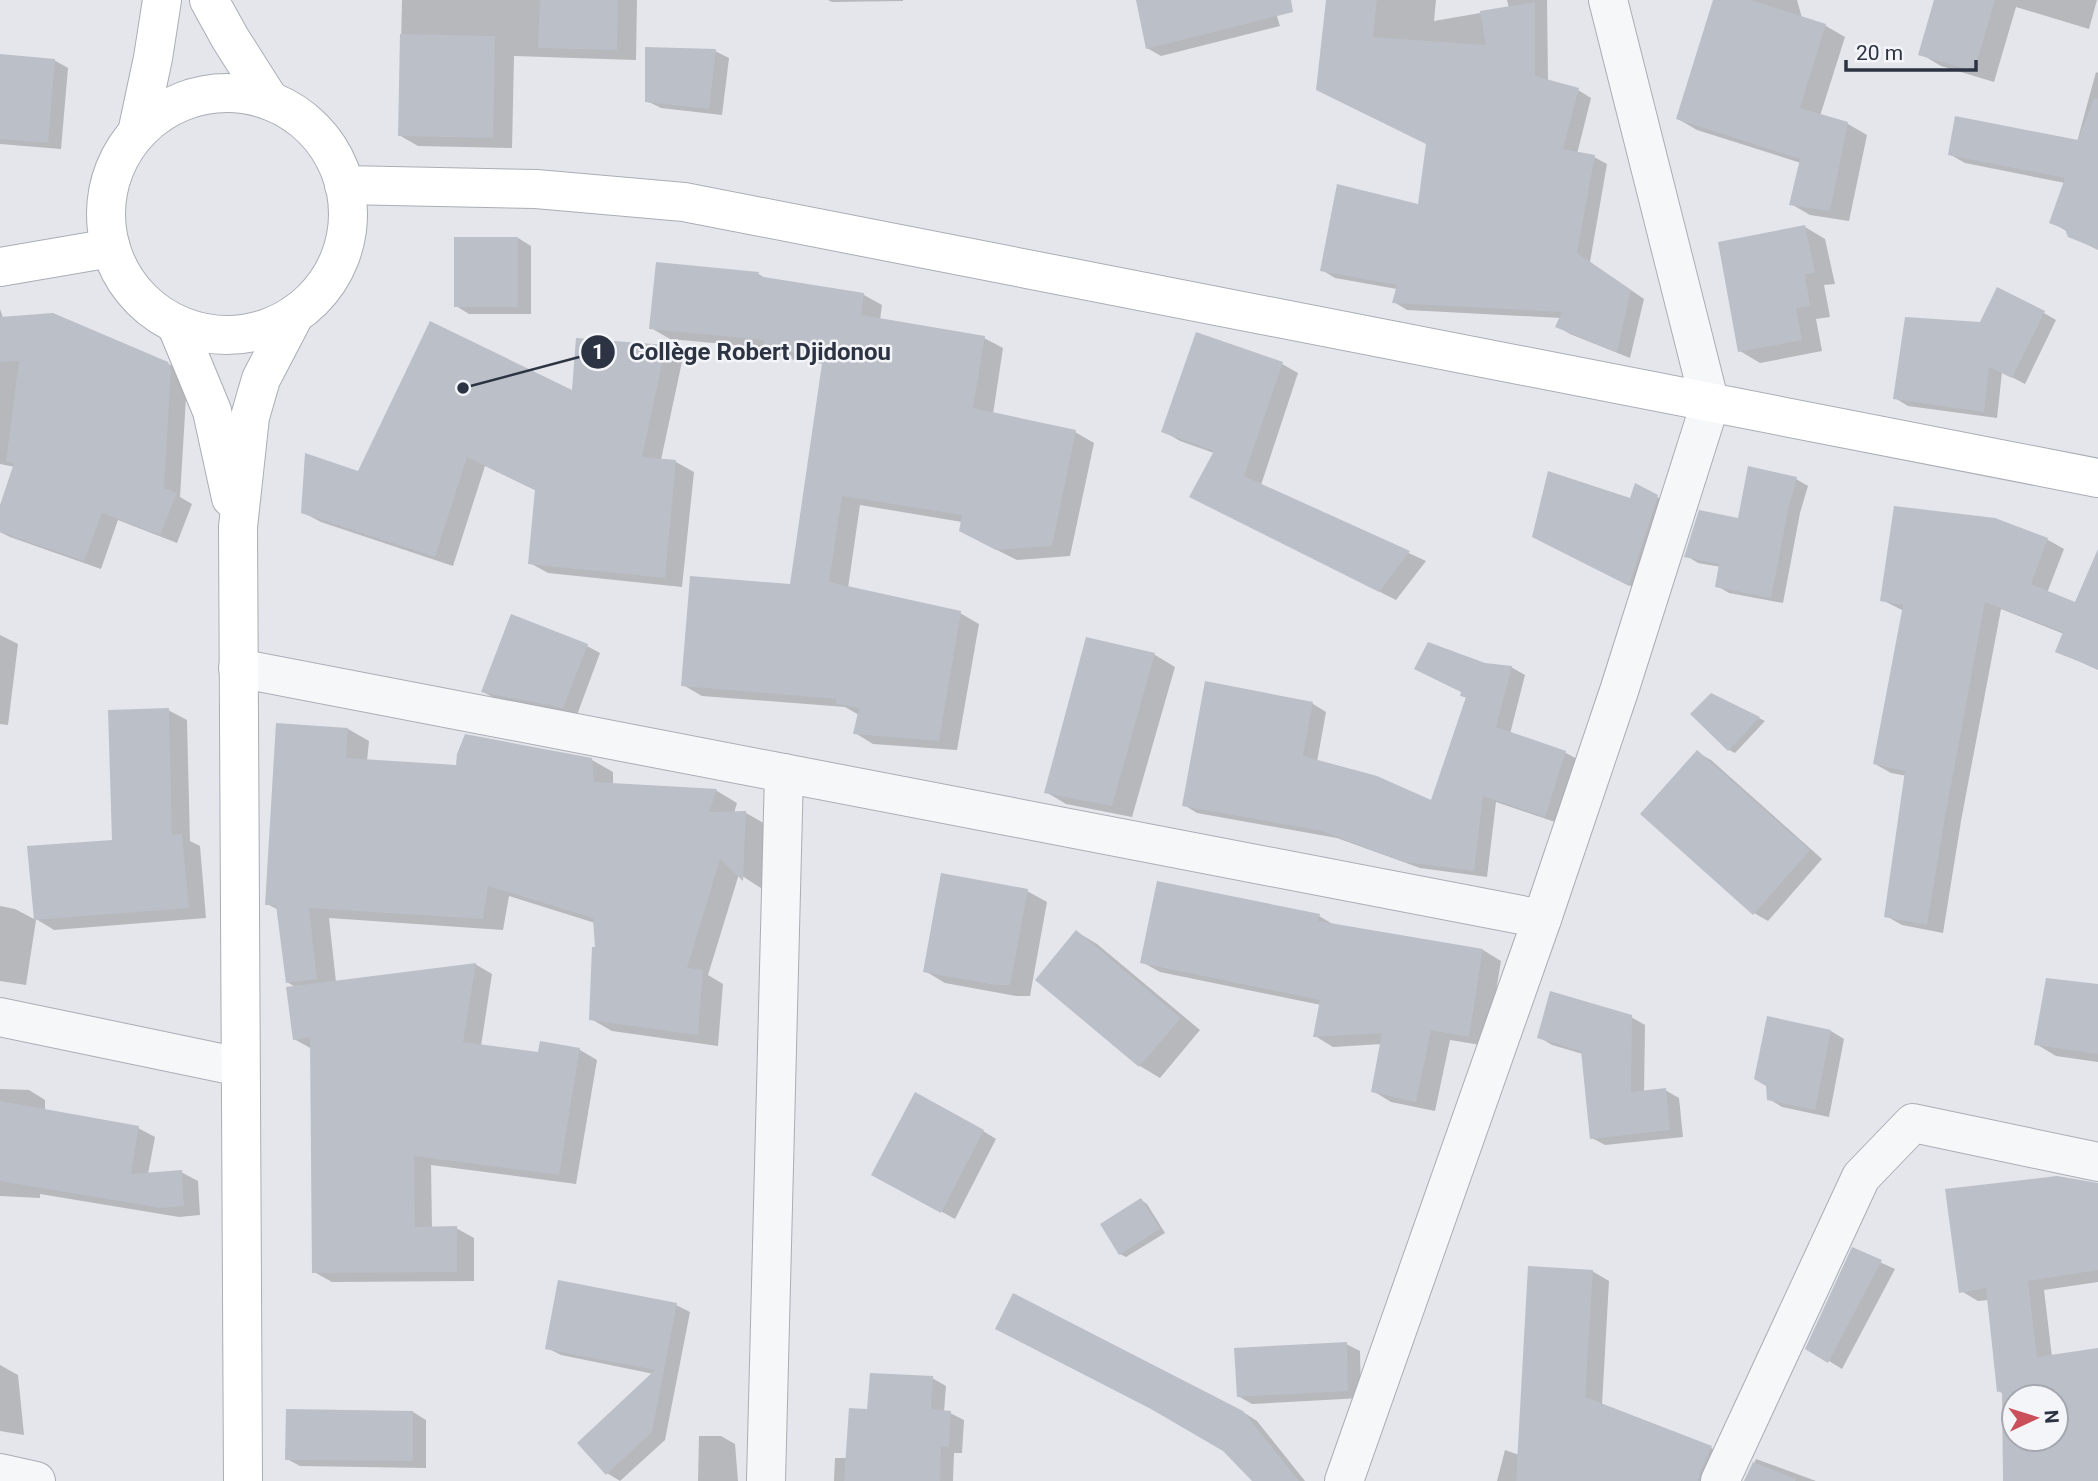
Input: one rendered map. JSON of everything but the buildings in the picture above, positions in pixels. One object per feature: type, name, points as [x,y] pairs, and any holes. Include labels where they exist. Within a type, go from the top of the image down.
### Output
[{"type":"main road","points":[[137,133],[162,0]]},
{"type":"main road","points":[[209,0],[270,101]]},
{"type":"main road","points":[[236,93],[270,101],[296,114],[318,134],[334,158],[344,185],[347,222],[339,258],[321,290],[295,314],[276,325],[237,335],[215,335],[176,324],[161,316],[136,293],[125,279],[111,248],[106,208],[109,187],[125,149],[137,133],[166,109],[199,96],[236,93]]},
{"type":"main road","points":[[344,185],[536,189],[684,202],[2098,478]]},
{"type":"main road","points":[[0,267],[111,248]]},
{"type":"main road","points":[[243,1481],[238,527],[250,417],[261,379],[295,314]]},
{"type":"main road","points":[[176,324],[212,411],[238,527]]},
{"type":"street","points":[[1343,1481],[1542,919],[1619,691],[1710,404],[1608,0]]},
{"type":"street","points":[[238,668],[1542,919]]},
{"type":"street","points":[[766,1481],[784,773]]},
{"type":"street","points":[[0,1017],[240,1067]]},
{"type":"street","points":[[1720,1481],[1861,1177],[1913,1123],[2098,1162]]},
{"type":"street","points":[[0,1474],[36,1481]]},
{"type":"place","name":"Collège Robert Djidonou","points":[[463,388]]}]
